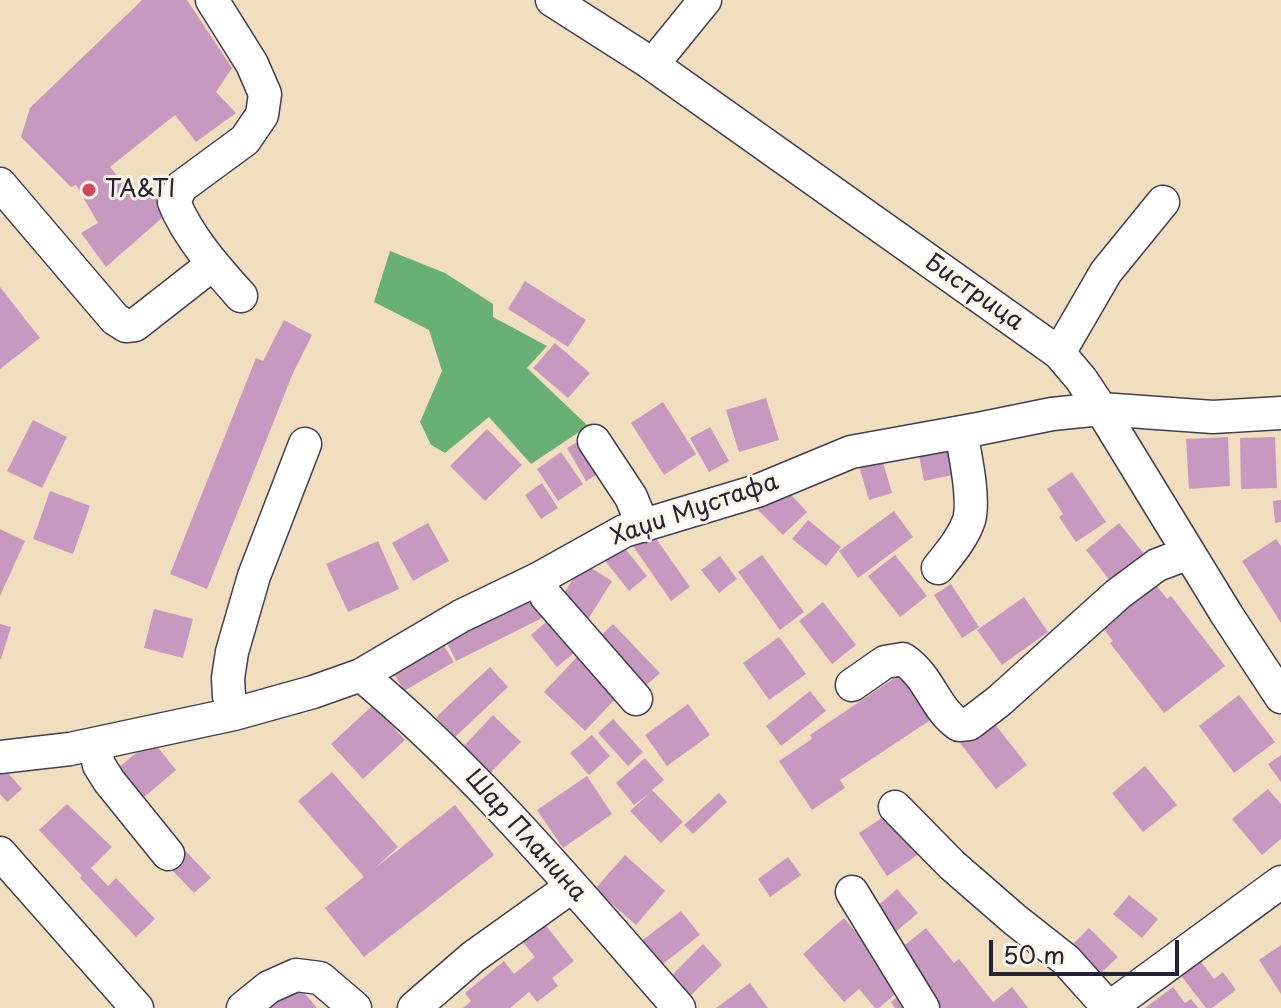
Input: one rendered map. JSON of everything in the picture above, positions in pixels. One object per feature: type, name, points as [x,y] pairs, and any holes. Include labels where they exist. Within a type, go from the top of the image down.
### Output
[{"type":"street","points":[[212,0],[252,64],[265,94],[262,115],[245,140],[181,187],[174,202],[213,264],[241,296]]},
{"type":"street","name":"Бистрица","points":[[552,0],[653,64],[1059,353],[1101,409],[1281,697]]},
{"type":"street","points":[[653,64],[705,0]]},
{"type":"street","points":[[0,184],[115,319],[126,326],[135,325],[213,264]]},
{"type":"street","points":[[1059,353],[1106,272],[1163,202]]},
{"type":"street","name":"Хаџи Мустафа","points":[[0,757],[70,749],[234,714],[361,675],[461,616],[538,579],[624,531],[757,491],[851,452],[1052,414],[1101,409],[1213,417],[1281,413]]},
{"type":"street","points":[[938,568],[956,545],[969,518],[970,495],[961,432]]},
{"type":"street","points":[[594,441],[631,497],[643,526]]},
{"type":"street","points":[[234,714],[228,678],[232,652],[254,576],[305,444]]},
{"type":"street","points":[[852,685],[885,662],[903,659],[916,668],[949,718],[959,725],[969,724],[1118,594],[1157,565],[1189,553]]},
{"type":"street","points":[[538,579],[546,596],[636,699]]},
{"type":"street","name":"Шар Планина","points":[[361,675],[397,704],[470,775],[679,1008]]},
{"type":"street","points":[[94,744],[99,765],[109,781],[168,854]]},
{"type":"street","points":[[895,807],[952,865],[1066,960],[1109,1008],[1281,882]]},
{"type":"street","points":[[0,853],[137,1008]]},
{"type":"street","points":[[414,1008],[473,957],[571,887]]},
{"type":"street","points":[[852,892],[923,1008]]},
{"type":"street","points":[[243,1008],[269,987],[296,975],[320,978],[355,1008]]},
{"type":"green space","points":[[390,251],[445,273],[493,304],[493,317],[547,346],[527,368],[588,426],[531,464],[489,417],[445,453],[431,445],[420,422],[442,371],[429,330],[374,302]]},
{"type":"building","points":[[142,0],[187,0],[232,68],[216,92],[236,113],[196,142],[175,115],[110,167],[135,197],[151,189],[169,212],[106,267],[81,233],[98,223],[76,185],[71,187],[21,137],[30,108]]},
{"type":"building","points":[[525,281],[586,320],[568,347],[508,309]]},
{"type":"building","points":[[0,287],[40,338],[0,369]]},
{"type":"building","points":[[284,320],[312,335],[293,373],[207,589],[170,574],[256,358],[263,361]]},
{"type":"building","points":[[555,343],[590,373],[568,398],[533,368]]},
{"type":"building","points":[[766,398],[779,440],[739,452],[726,410]]},
{"type":"building","points":[[663,402],[696,454],[664,475],[631,423]]},
{"type":"building","points":[[33,420],[67,437],[42,488],[7,471]]},
{"type":"building","points":[[710,427],[729,461],[709,472],[690,438]]},
{"type":"building","points":[[487,429],[522,465],[485,501],[450,466]]},
{"type":"building","points":[[588,436],[607,469],[586,481],[567,448]]},
{"type":"building","points":[[1228,437],[1230,486],[1189,489],[1186,439]]},
{"type":"building","points":[[1275,437],[1277,488],[1241,489],[1240,438]]},
{"type":"building","points":[[950,439],[957,474],[924,481],[917,446]]},
{"type":"building","points":[[561,452],[583,484],[558,501],[537,469]]},
{"type":"building","points":[[881,456],[892,493],[869,500],[858,463]]},
{"type":"building","points":[[1072,472],[1106,522],[1076,542],[1059,517],[1063,514],[1047,489]]},
{"type":"building","points":[[542,483],[558,508],[541,519],[525,495]]},
{"type":"building","points":[[782,485],[807,512],[783,535],[757,509]]},
{"type":"building","points":[[50,491],[90,506],[73,554],[33,539]]},
{"type":"building","points":[[1281,500],[1281,522],[1275,523],[1273,501]]},
{"type":"building","points":[[894,511],[913,537],[858,578],[839,551]]},
{"type":"building","points":[[808,520],[841,547],[826,566],[792,539]]},
{"type":"building","points":[[428,523],[449,561],[413,581],[392,543]]},
{"type":"building","points":[[1119,523],[1145,555],[1111,582],[1086,550]]},
{"type":"building","points":[[0,529],[25,541],[0,596]]},
{"type":"building","points":[[650,530],[690,587],[671,601],[631,543]]},
{"type":"building","points":[[1276,539],[1281,546],[1281,623],[1242,561]]},
{"type":"building","points":[[378,541],[399,589],[348,612],[326,564]]},
{"type":"building","points":[[620,542],[647,576],[629,591],[602,557]]},
{"type":"building","points":[[762,555],[804,612],[780,630],[738,572]]},
{"type":"building","points":[[895,555],[927,596],[900,617],[868,576]]},
{"type":"building","points":[[720,556],[737,579],[719,593],[701,570]]},
{"type":"building","points":[[583,563],[612,581],[587,621],[558,603]]},
{"type":"building","points":[[1151,578],[1167,599],[1171,596],[1225,666],[1164,713],[1110,643],[1113,641],[1097,620]]},
{"type":"building","points":[[951,584],[979,627],[962,638],[934,595]]},
{"type":"building","points":[[533,585],[548,615],[456,661],[441,631]]},
{"type":"building","points":[[1024,597],[1048,632],[1002,665],[977,630]]},
{"type":"building","points":[[823,602],[856,645],[832,664],[799,621]]},
{"type":"building","points":[[154,609],[193,619],[183,658],[144,648]]},
{"type":"building","points":[[552,617],[579,649],[557,667],[531,635]]},
{"type":"building","points":[[0,624],[11,627],[1,659],[0,659]]},
{"type":"building","points":[[613,624],[660,673],[640,691],[593,643]]},
{"type":"building","points":[[438,636],[454,662],[404,691],[389,665]]},
{"type":"building","points":[[779,637],[806,674],[769,700],[743,663]]},
{"type":"building","points":[[579,655],[619,695],[585,731],[544,692]]},
{"type":"building","points":[[490,667],[508,687],[455,737],[436,717]]},
{"type":"building","points":[[911,667],[941,713],[840,780],[845,788],[812,810],[779,761],[812,739],[810,735]]},
{"type":"building","points":[[810,691],[826,711],[781,746],[766,726]]},
{"type":"building","points":[[1239,695],[1275,742],[1234,773],[1199,726]]},
{"type":"building","points":[[688,704],[710,735],[667,766],[645,735]]},
{"type":"building","points":[[373,705],[405,740],[363,779],[331,744]]},
{"type":"building","points":[[493,715],[521,742],[490,773],[463,747]]},
{"type":"building","points":[[990,718],[1027,765],[996,789],[960,743]]},
{"type":"building","points":[[613,719],[643,752],[628,766],[598,733]]},
{"type":"building","points":[[592,735],[610,756],[589,775],[570,753]]},
{"type":"building","points":[[152,740],[176,770],[143,798],[118,768]]},
{"type":"building","points":[[1281,755],[1281,782],[1268,764]]},
{"type":"building","points":[[645,758],[664,780],[652,790],[683,822],[661,843],[630,811],[650,793],[634,805],[616,783]]},
{"type":"building","points":[[1145,766],[1177,805],[1143,832],[1112,793]]},
{"type":"building","points":[[3,767],[22,789],[7,802],[0,794],[0,770]]},
{"type":"building","points":[[332,772],[398,847],[374,869],[455,805],[494,855],[364,957],[325,908],[364,877],[298,801]]},
{"type":"building","points":[[587,776],[612,814],[563,848],[537,810]]},
{"type":"building","points":[[1268,789],[1281,804],[1281,839],[1262,855],[1232,819]]},
{"type":"building","points":[[719,793],[727,802],[693,834],[684,825]]},
{"type":"building","points":[[67,804],[112,847],[91,868],[108,886],[116,878],[155,919],[136,937],[39,830]]},
{"type":"building","points":[[891,812],[919,854],[887,876],[859,833]]},
{"type":"building","points":[[182,847],[211,878],[194,893],[165,863]]},
{"type":"building","points":[[625,855],[665,891],[636,925],[595,889]]},
{"type":"building","points":[[788,857],[801,875],[770,897],[758,879]]},
{"type":"building","points":[[897,889],[918,913],[893,934],[873,910]]},
{"type":"building","points":[[1129,895],[1158,919],[1142,938],[1113,914]]},
{"type":"building","points":[[681,911],[700,935],[659,967],[640,942]]},
{"type":"building","points":[[844,918],[903,987],[879,1008],[875,1008],[859,989],[844,1002],[803,954]]},
{"type":"building","points":[[544,923],[574,961],[552,978],[558,986],[537,1002],[529,992],[510,1008],[463,1008],[471,1001],[465,993],[504,961],[514,974],[535,957],[522,941]]},
{"type":"building","points":[[926,928],[954,963],[959,959],[993,1002],[1012,987],[1028,1008],[932,1008],[896,952]]},
{"type":"building","points":[[1089,928],[1118,957],[1100,974],[1072,945]]},
{"type":"building","points":[[703,944],[722,965],[688,998],[669,978]]},
{"type":"building","points":[[1281,945],[1281,994],[1259,960]]},
{"type":"building","points":[[1198,958],[1214,979],[1223,972],[1236,990],[1212,1008],[1206,1008],[1179,973]]},
{"type":"building","points":[[293,980],[317,1008],[259,1008]]},
{"type":"building","points":[[750,983],[768,1008],[716,1008]]},
{"type":"building","points":[[1173,987],[1185,1003],[1191,999],[1198,1008],[1145,1008]]},
{"type":"building","points":[[901,994],[912,1008],[895,1008],[891,1002]]},
{"type":"place","name":"TA&TI","points":[[89,190]]}]
